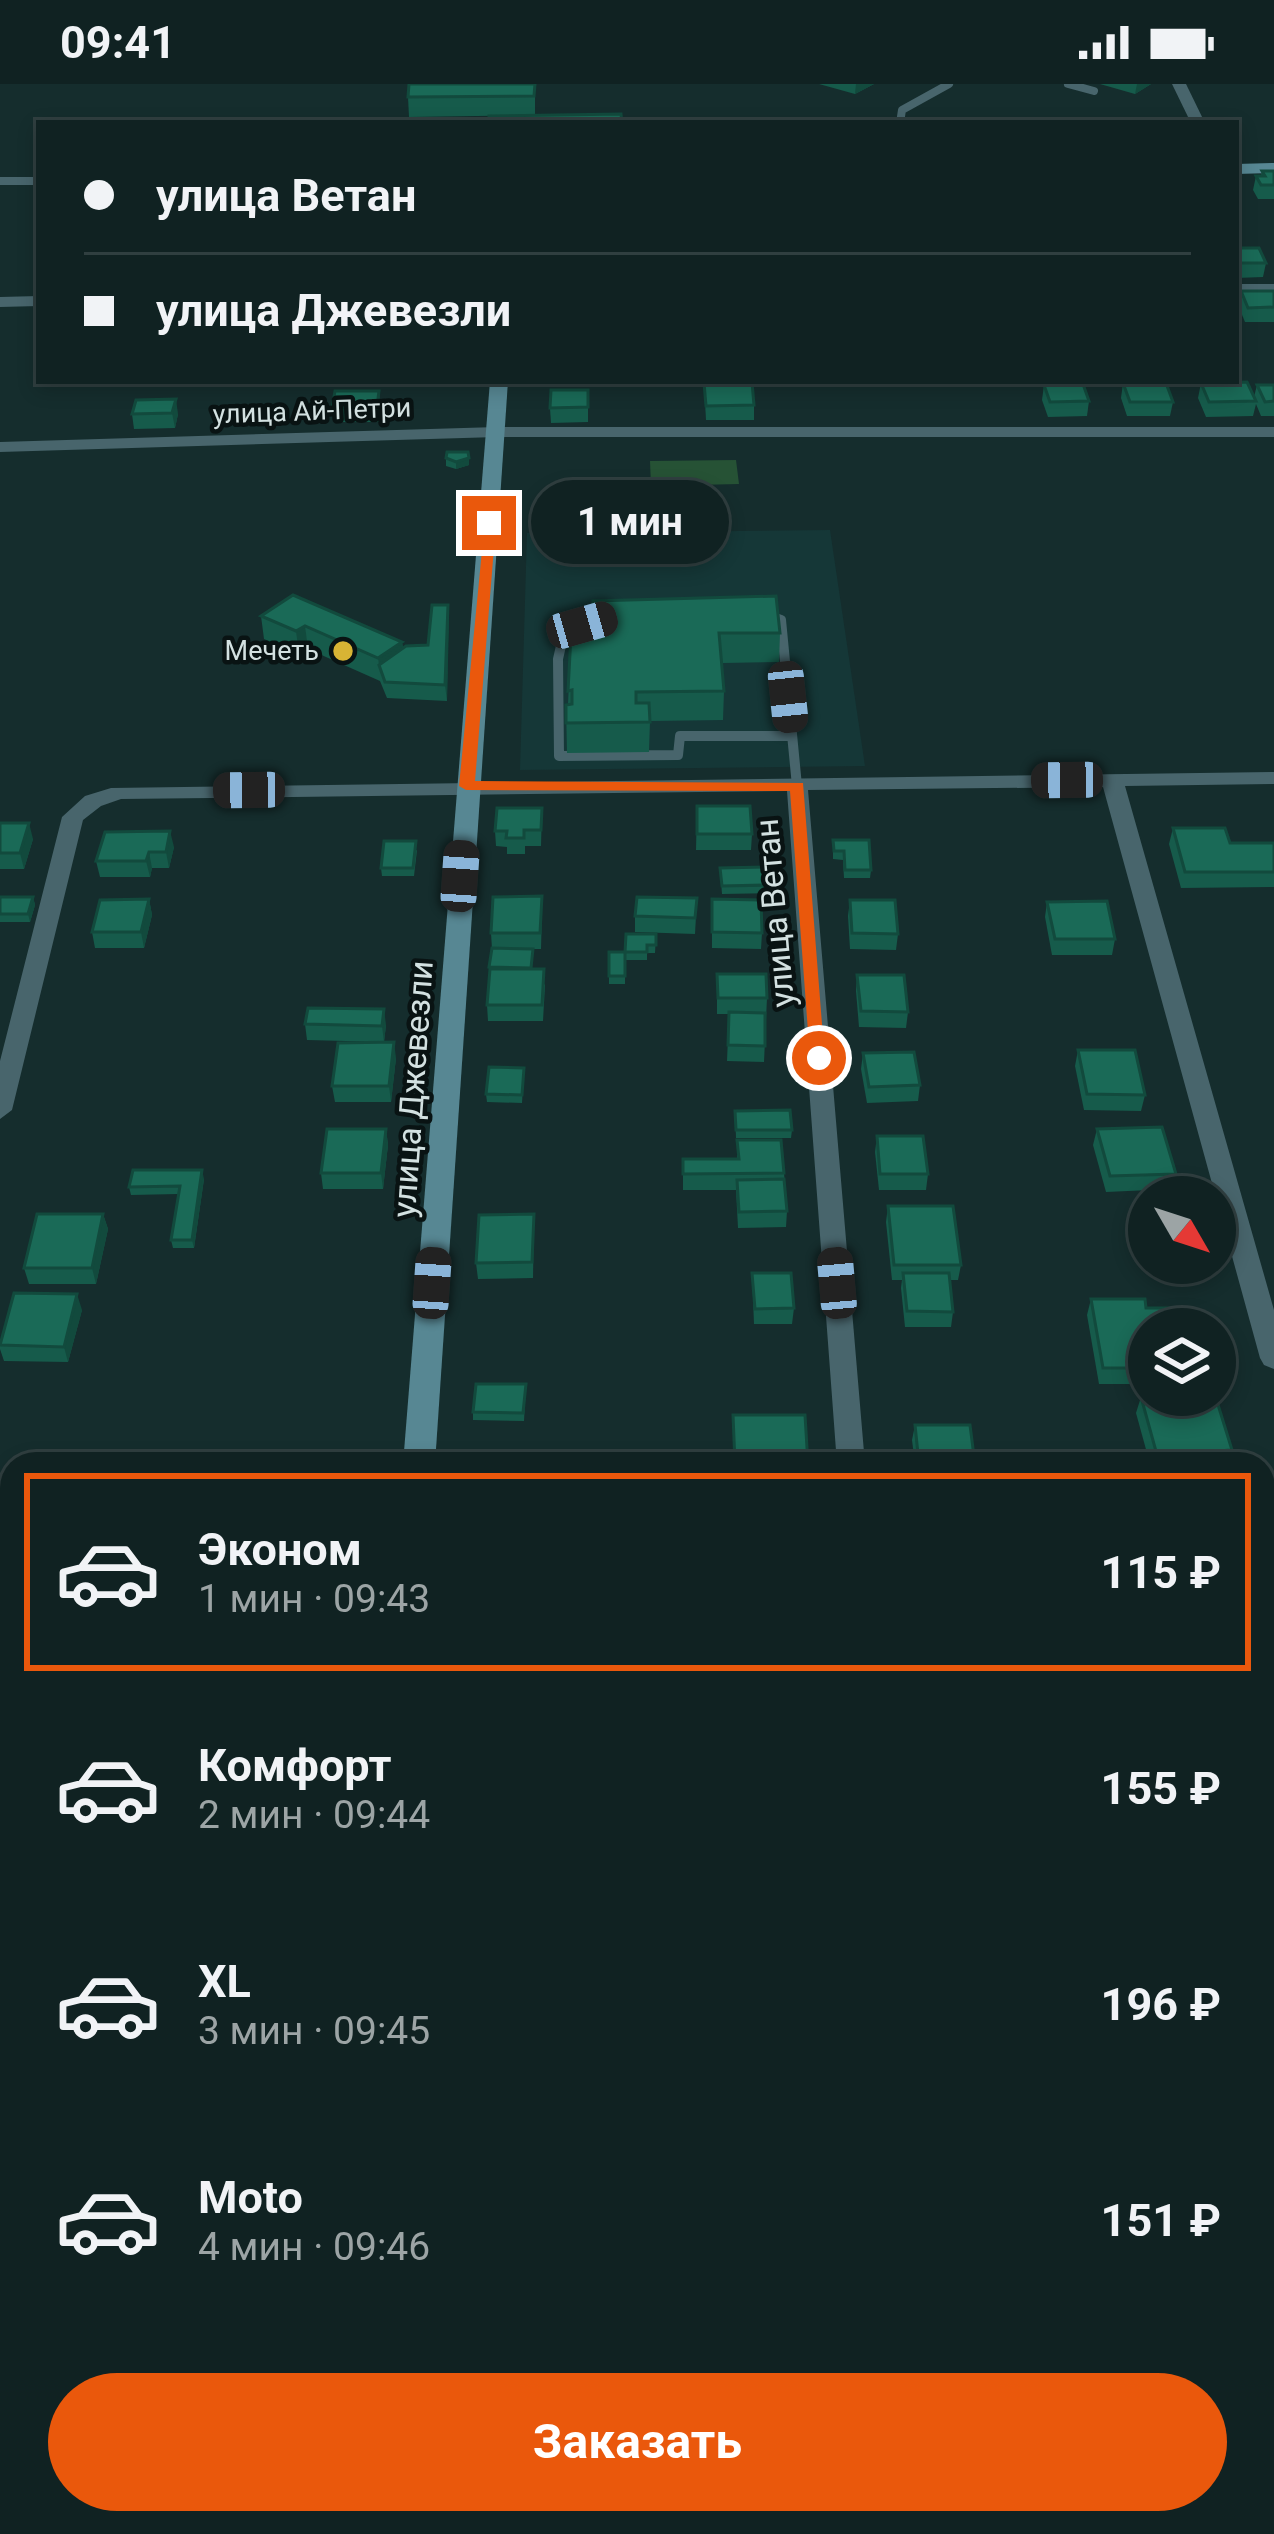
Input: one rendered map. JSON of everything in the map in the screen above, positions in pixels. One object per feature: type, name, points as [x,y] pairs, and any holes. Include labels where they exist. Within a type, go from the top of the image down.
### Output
[{"type":"street","points":[[1179,84],[1197,120]]},
{"type":"street","points":[[1239,169],[1274,168]]},
{"type":"street","points":[[0,181],[36,181]]},
{"type":"street","points":[[1239,290],[1274,290]]},
{"type":"street","points":[[0,302],[36,301]]},
{"type":"street","name":"улица Джевезли","points":[[420,1452],[499,384]]},
{"type":"street","name":"улица Ай-Петри","points":[[0,447],[497,432],[1274,432]]},
{"type":"street","points":[[0,1109],[73,817],[93,801],[119,793],[1274,778]]},
{"type":"street","points":[[1112,779],[1274,1358]]},
{"type":"street","name":"улица Ветан","points":[[797,786],[850,1452]]},
{"type":"lane","points":[[901,120],[902,110],[949,84]]},
{"type":"lane","points":[[1068,84],[1094,91]]},
{"type":"lane","points":[[752,614],[780,617],[797,786]]},
{"type":"lane","points":[[599,620],[563,637],[558,659],[559,756],[678,755],[680,736],[792,736]]},
{"type":"shaded area","points":[[830,530],[865,766],[520,770],[527,533]]},
{"type":"green space","points":[[736,460],[739,484],[651,486],[650,461]]},
{"type":"building","points":[[409,84],[535,84],[534,96],[408,97]]},
{"type":"building","points":[[621,114],[622,120],[489,120],[489,116]]},
{"type":"building","points":[[1262,171],[1274,171],[1274,185],[1261,185],[1256,176],[1265,176]]},
{"type":"building","points":[[1239,248],[1259,248],[1266,263],[1239,263]]},
{"type":"building","points":[[1241,291],[1274,291],[1274,307],[1248,308]]},
{"type":"building","points":[[1247,382],[1256,401],[1209,402],[1201,384],[1239,384]]},
{"type":"building","points":[[704,384],[752,384],[754,405],[706,406]]},
{"type":"building","points":[[1083,384],[1089,401],[1050,402],[1044,385]]},
{"type":"building","points":[[1123,384],[1166,384],[1173,402],[1130,402]]},
{"type":"building","points":[[1257,385],[1274,385],[1274,401],[1265,402]]},
{"type":"building","points":[[551,390],[588,390],[588,407],[550,408]]},
{"type":"building","points":[[335,391],[379,391],[377,407],[332,408]]},
{"type":"building","points":[[176,399],[172,413],[132,414],[136,400]]},
{"type":"building","points":[[447,452],[468,452],[469,458],[456,462],[446,458]]},
{"type":"building","points":[[293,595],[402,642],[378,658],[305,626],[296,631],[261,616]]},
{"type":"building","points":[[776,596],[780,633],[719,633],[724,691],[636,692],[636,703],[649,703],[650,722],[566,723],[566,705],[572,704],[572,690],[568,691],[572,616],[593,616],[593,601]]},
{"type":"building","points":[[432,605],[448,605],[445,685],[385,682],[379,665],[406,646],[428,645]]},
{"type":"building","points":[[697,806],[750,806],[752,834],[697,834]]},
{"type":"building","points":[[497,808],[542,808],[541,830],[524,830],[524,838],[506,838],[507,831],[495,831]]},
{"type":"building","points":[[0,823],[29,823],[20,853],[0,853]]},
{"type":"building","points":[[1173,828],[1225,828],[1230,843],[1274,843],[1274,872],[1185,872]]},
{"type":"building","points":[[170,831],[166,852],[149,852],[146,861],[96,861],[105,832]]},
{"type":"building","points":[[833,840],[869,840],[871,870],[845,870],[844,851],[834,851]]},
{"type":"building","points":[[384,841],[416,841],[413,868],[381,868]]},
{"type":"building","points":[[769,867],[770,885],[722,886],[720,868]]},
{"type":"building","points":[[542,896],[540,933],[491,933],[493,897]]},
{"type":"building","points":[[0,897],[33,897],[28,914],[0,914]]},
{"type":"building","points":[[637,897],[697,898],[695,918],[635,916]]},
{"type":"building","points":[[149,899],[141,932],[92,932],[100,900]]},
{"type":"building","points":[[712,899],[761,900],[762,933],[712,932]]},
{"type":"building","points":[[850,900],[895,900],[898,934],[852,933]]},
{"type":"building","points":[[1107,901],[1115,939],[1055,939],[1047,902]]},
{"type":"building","points":[[626,934],[656,934],[656,945],[647,945],[647,952],[625,952]]},
{"type":"building","points":[[492,948],[533,949],[531,968],[489,967]]},
{"type":"building","points":[[609,952],[625,952],[625,976],[609,976]]},
{"type":"building","points":[[490,969],[544,969],[542,1005],[487,1005]]},
{"type":"building","points":[[717,974],[766,974],[767,998],[718,998]]},
{"type":"building","points":[[857,975],[904,975],[908,1012],[861,1011]]},
{"type":"building","points":[[308,1008],[384,1009],[382,1026],[305,1024]]},
{"type":"building","points":[[729,1012],[765,1013],[765,1046],[728,1045]]},
{"type":"building","points":[[394,1042],[389,1086],[332,1086],[338,1043]]},
{"type":"building","points":[[1078,1050],[1135,1050],[1145,1095],[1087,1094]]},
{"type":"building","points":[[914,1052],[920,1085],[869,1087],[863,1053]]},
{"type":"building","points":[[489,1067],[524,1068],[522,1095],[486,1094]]},
{"type":"building","points":[[790,1110],[792,1130],[736,1130],[735,1111]]},
{"type":"building","points":[[1162,1127],[1176,1174],[1110,1176],[1097,1129]]},
{"type":"building","points":[[327,1129],[386,1129],[381,1173],[321,1173]]},
{"type":"building","points":[[877,1136],[923,1136],[928,1174],[880,1174]]},
{"type":"building","points":[[737,1140],[781,1140],[784,1173],[683,1174],[683,1159],[739,1159]]},
{"type":"building","points":[[133,1170],[202,1170],[192,1240],[171,1240],[180,1186],[129,1187]]},
{"type":"building","points":[[784,1179],[787,1211],[739,1212],[737,1180]]},
{"type":"building","points":[[888,1206],[953,1206],[961,1265],[894,1265]]},
{"type":"building","points":[[37,1214],[103,1214],[92,1268],[24,1268]]},
{"type":"building","points":[[534,1214],[532,1262],[476,1263],[479,1215]]},
{"type":"building","points":[[752,1273],[791,1273],[794,1308],[755,1309]]},
{"type":"building","points":[[903,1273],[949,1273],[953,1312],[907,1311]]},
{"type":"building","points":[[14,1293],[77,1294],[64,1347],[0,1345]]},
{"type":"building","points":[[1091,1299],[1145,1299],[1146,1308],[1128,1308],[1128,1368],[1103,1368]]},
{"type":"building","points":[[476,1384],[526,1384],[523,1413],[473,1412]]},
{"type":"building","points":[[733,1415],[805,1415],[807,1452],[735,1452]]},
{"type":"building","points":[[1146,1416],[1221,1416],[1232,1450],[1202,1452],[1156,1452]]},
{"type":"building","points":[[915,1425],[970,1425],[973,1452],[918,1452]]},
{"type":"place","name":"Мечеть","points":[[343,651]]},
{"type":"route","points":[[489,523],[466,786],[797,786],[819,1058]]}]
